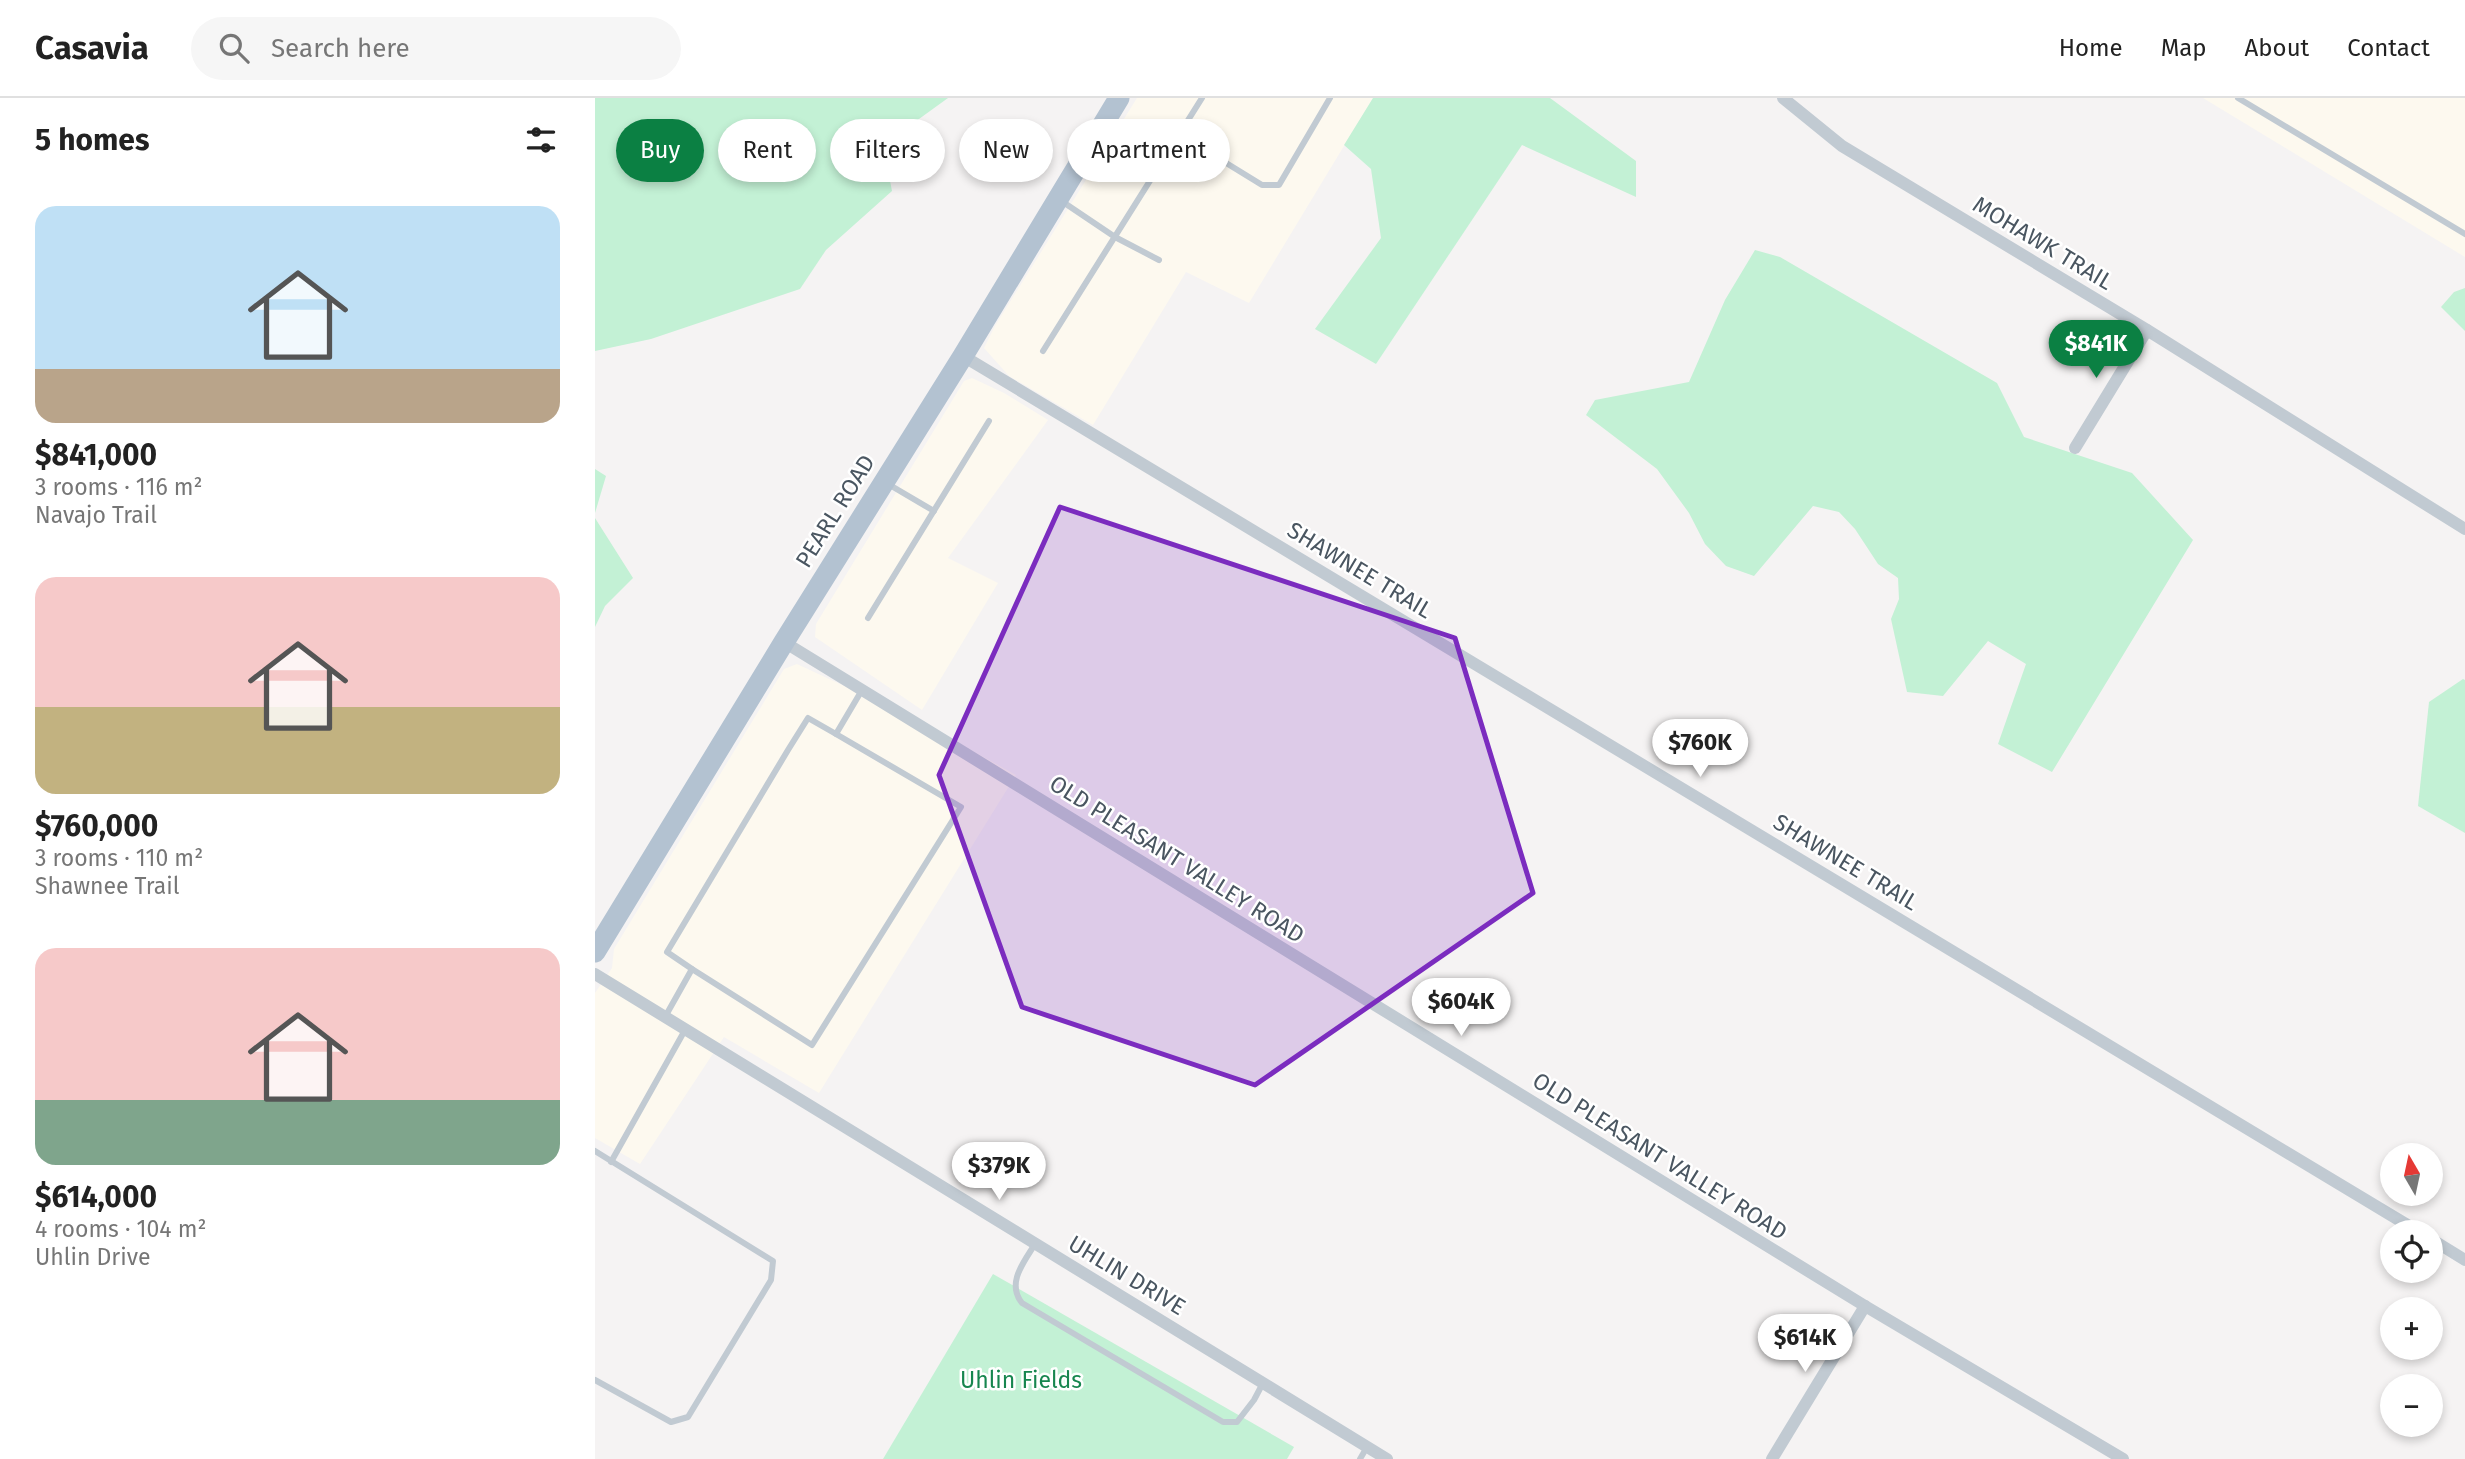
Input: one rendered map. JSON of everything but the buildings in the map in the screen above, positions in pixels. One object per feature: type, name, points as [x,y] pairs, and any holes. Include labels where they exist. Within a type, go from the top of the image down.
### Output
[{"type":"main road","name":"PEARL ROAD","points":[[595,952],[1119,98]]},
{"type":"street","name":"MOHAWK TRAIL","points":[[1783,98],[1842,146],[2147,330],[2465,529]]},
{"type":"street","points":[[2075,448],[2147,330]]},
{"type":"street","name":"SHAWNEE TRAIL","points":[[963,356],[2399,1220]]},
{"type":"street","name":"OLD PLEASANT VALLEY ROAD","points":[[784,642],[1865,1306],[2123,1459]]},
{"type":"street","name":"UHLIN DRIVE","points":[[595,974],[1387,1459]]},
{"type":"street","points":[[2443,1246],[2465,1260]]},
{"type":"street","points":[[1772,1459],[1865,1306]]},
{"type":"lane","points":[[1189,119],[1202,98]]},
{"type":"lane","points":[[1230,165],[1262,185],[1279,185],[1330,98]]},
{"type":"lane","points":[[2238,98],[2465,234]]},
{"type":"lane","points":[[1044,351],[1149,182]]},
{"type":"lane","points":[[1059,199],[1115,237],[1159,260]]},
{"type":"lane","points":[[868,618],[989,421]]},
{"type":"lane","points":[[885,482],[934,511]]},
{"type":"lane","points":[[836,734],[862,690]]},
{"type":"lane","points":[[807,718],[961,807],[812,1045],[692,969],[667,952],[807,718]]},
{"type":"lane","points":[[665,1017],[692,969]]},
{"type":"lane","points":[[611,1162],[685,1030]]},
{"type":"lane","points":[[595,1151],[773,1261],[771,1280],[688,1417],[671,1422],[595,1380]]},
{"type":"lane","points":[[1035,1244],[1016,1275],[1016,1295],[1022,1303],[1223,1422],[1237,1422],[1263,1383]]},
{"type":"lane","points":[[1360,1459],[1367,1447]]},
{"type":"highlighted area","points":[[1060,507],[1455,638],[1533,893],[1255,1085],[1022,1007],[939,775]]},
{"type":"shaded area","points":[[1137,98],[1373,98],[1249,303],[1186,272],[1093,425],[1009,376],[984,348],[1085,182],[1230,182],[1230,119],[1124,119]]},
{"type":"shaded area","points":[[2203,98],[2465,98],[2465,257]]},
{"type":"shaded area","points":[[972,378],[1004,393],[1048,420],[948,558],[998,583],[922,710],[815,637],[816,624],[964,381]]},
{"type":"shaded area","points":[[797,664],[917,720],[1016,775],[819,1093],[724,1037],[640,1164],[595,1138],[595,993],[612,968],[614,949],[784,669]]},
{"type":"green space","points":[[595,98],[948,98],[919,119],[830,119],[830,182],[890,182],[892,191],[826,250],[800,289],[651,339],[595,351]]},
{"type":"green space","points":[[1373,98],[1550,98],[1636,161],[1636,197],[1522,145],[1376,364],[1315,329],[1381,238],[1371,169],[1344,145]]},
{"type":"green space","points":[[1755,250],[1780,257],[1997,383],[2024,437],[2132,473],[2193,540],[2052,772],[1998,744],[2026,664],[1988,641],[1943,696],[1907,692],[1891,619],[1899,599],[1898,578],[1878,564],[1855,529],[1839,512],[1813,506],[1754,576],[1726,566],[1705,544],[1689,513],[1657,469],[1586,415],[1595,400],[1689,382],[1725,300]]},
{"type":"green space","points":[[2465,288],[2465,331],[2441,307],[2454,292]]},
{"type":"green space","points":[[595,469],[606,476],[595,513]]},
{"type":"green space","points":[[595,518],[633,578],[605,606],[595,627]]},
{"type":"green space","points":[[2463,679],[2465,833],[2418,806],[2429,702]]},
{"type":"green space","name":"Uhlin Fields","points":[[993,1274],[1294,1447],[1287,1459],[883,1459]]}]
